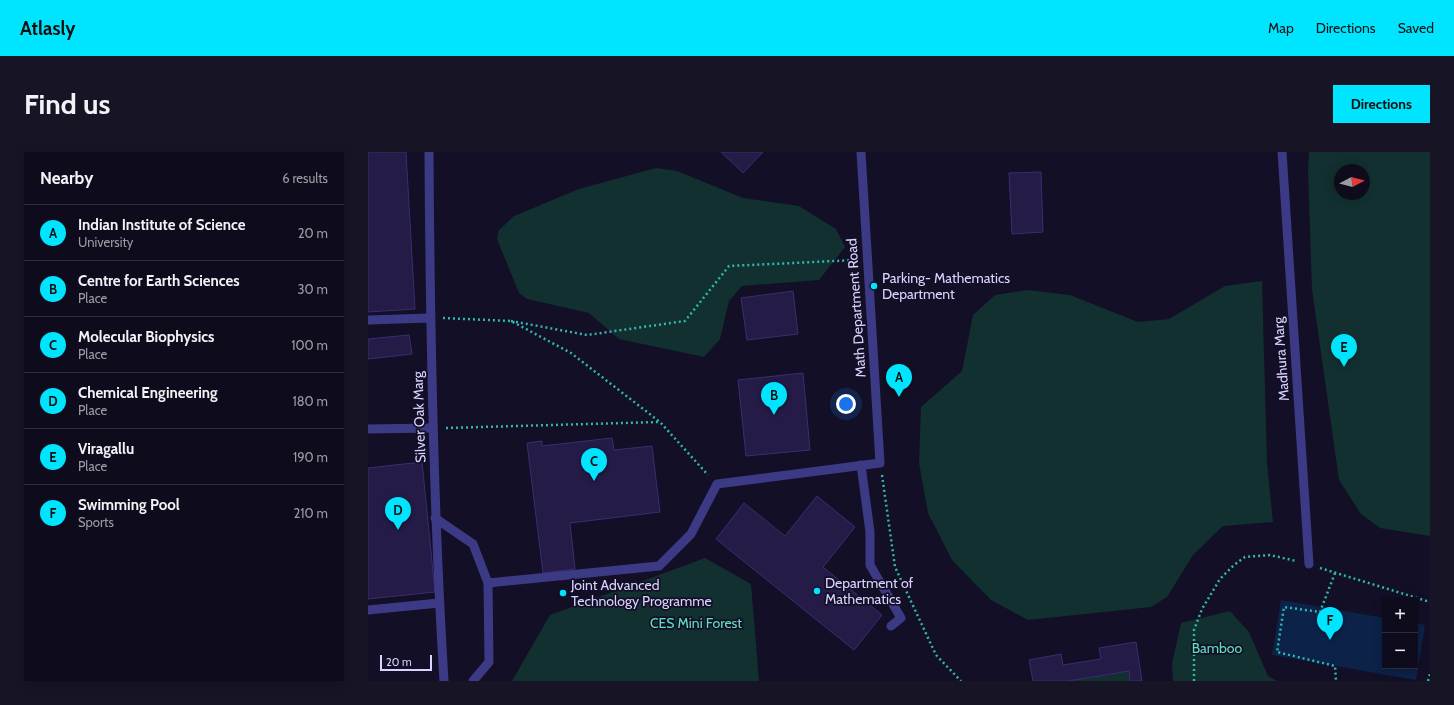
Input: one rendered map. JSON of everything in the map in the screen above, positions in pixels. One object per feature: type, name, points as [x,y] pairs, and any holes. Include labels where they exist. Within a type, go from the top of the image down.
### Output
[{"type":"lane","name":"Silver Oak Marg","points":[[429,152],[430,318],[435,518],[444,681]]},
{"type":"lane","name":"Math Department Road","points":[[861,152],[880,463]]},
{"type":"lane","name":"Madhura Marg","points":[[1282,152],[1309,564]]},
{"type":"lane","points":[[368,320],[430,318]]},
{"type":"lane","points":[[368,429],[433,428]]},
{"type":"lane","points":[[488,583],[659,566],[691,534],[717,484],[880,463]]},
{"type":"lane","points":[[861,465],[870,532],[870,565],[900,618],[891,626]]},
{"type":"lane","points":[[435,518],[473,544],[488,583],[490,662],[473,681]]},
{"type":"lane","points":[[368,610],[439,603]]},
{"type":"path","points":[[430,318],[511,321],[587,335],[685,321],[729,266],[867,260]]},
{"type":"path","points":[[511,321],[571,353],[660,422],[717,484]]},
{"type":"path","points":[[433,428],[660,422]]},
{"type":"path","points":[[880,463],[895,567],[936,655],[961,681]]},
{"type":"path","points":[[1194,681],[1194,630],[1202,609],[1220,579],[1234,565],[1245,557],[1270,555],[1309,564],[1430,602]]},
{"type":"path","points":[[1335,572],[1320,612],[1284,607],[1277,652],[1335,666],[1336,681]]},
{"type":"path","points":[[1428,681],[1430,674]]},
{"type":"green space","points":[[1309,152],[1430,152],[1430,536],[1380,528],[1361,514],[1339,480],[1312,289],[1308,169]]},
{"type":"green space","points":[[656,168],[677,171],[743,198],[799,206],[836,229],[845,247],[819,280],[742,286],[729,301],[720,339],[704,357],[619,339],[589,313],[527,299],[519,293],[497,239],[499,230],[514,216],[579,189]]},
{"type":"green space","points":[[1262,281],[1267,463],[1273,522],[1223,526],[1193,555],[1167,597],[1151,607],[1028,620],[991,600],[952,560],[928,513],[919,463],[921,407],[962,371],[973,315],[995,295],[1027,290],[1070,295],[1138,322],[1169,319],[1225,286]]},
{"type":"green space","name":"CES Mini Forest","points":[[705,558],[751,584],[759,681],[512,681],[550,615]]},
{"type":"green space","name":"Bamboo","points":[[1230,611],[1249,632],[1268,676],[1277,681],[1173,681],[1172,663],[1181,623]]},
{"type":"green space","points":[[1129,671],[1130,681],[1068,681]]},
{"type":"water","points":[[1281,600],[1382,617],[1382,669],[1418,669],[1416,680],[1272,655]]},
{"type":"water","points":[[1418,624],[1425,625],[1418,668]]},
{"type":"building","points":[[368,152],[406,152],[415,309],[368,312]]},
{"type":"building","points":[[721,152],[763,152],[743,173]]},
{"type":"building","points":[[1041,172],[1043,232],[1012,234],[1009,173]]},
{"type":"building","points":[[793,291],[798,334],[747,340],[741,298]]},
{"type":"building","points":[[409,335],[412,354],[368,359],[368,339]]},
{"type":"building","points":[[803,373],[810,450],[746,456],[738,380]]},
{"type":"building","points":[[612,438],[614,450],[652,446],[660,512],[570,523],[575,569],[543,573],[527,443],[542,441],[542,446]]},
{"type":"building","points":[[422,462],[435,592],[368,599],[368,468]]},
{"type":"building","name":"Department of Mathematics","points":[[817,496],[855,527],[823,567],[882,615],[854,650],[716,539],[744,503],[785,536]]},
{"type":"building","points":[[1136,642],[1142,681],[1130,681],[1129,671],[1068,681],[1033,681],[1029,660],[1061,654],[1063,665],[1101,659],[1099,648]]},
{"type":"place","name":"Parking- Mathematics Department","points":[[874,286]]},
{"type":"place","name":"Viragallu","points":[[1344,367]]},
{"type":"place","name":"Indian Institute of Science","points":[[899,397]]},
{"type":"place","name":"Centre for Earth Sciences","points":[[774,415]]},
{"type":"place","name":"Molecular Biophysics","points":[[594,481]]},
{"type":"place","name":"Chemical Engineering","points":[[398,530]]},
{"type":"place","name":"Department of Mathematics","points":[[817,591]]},
{"type":"place","name":"Joint Advanced Technology Programme","points":[[563,593]]},
{"type":"place","name":"Swimming Pool","points":[[1330,640]]}]
